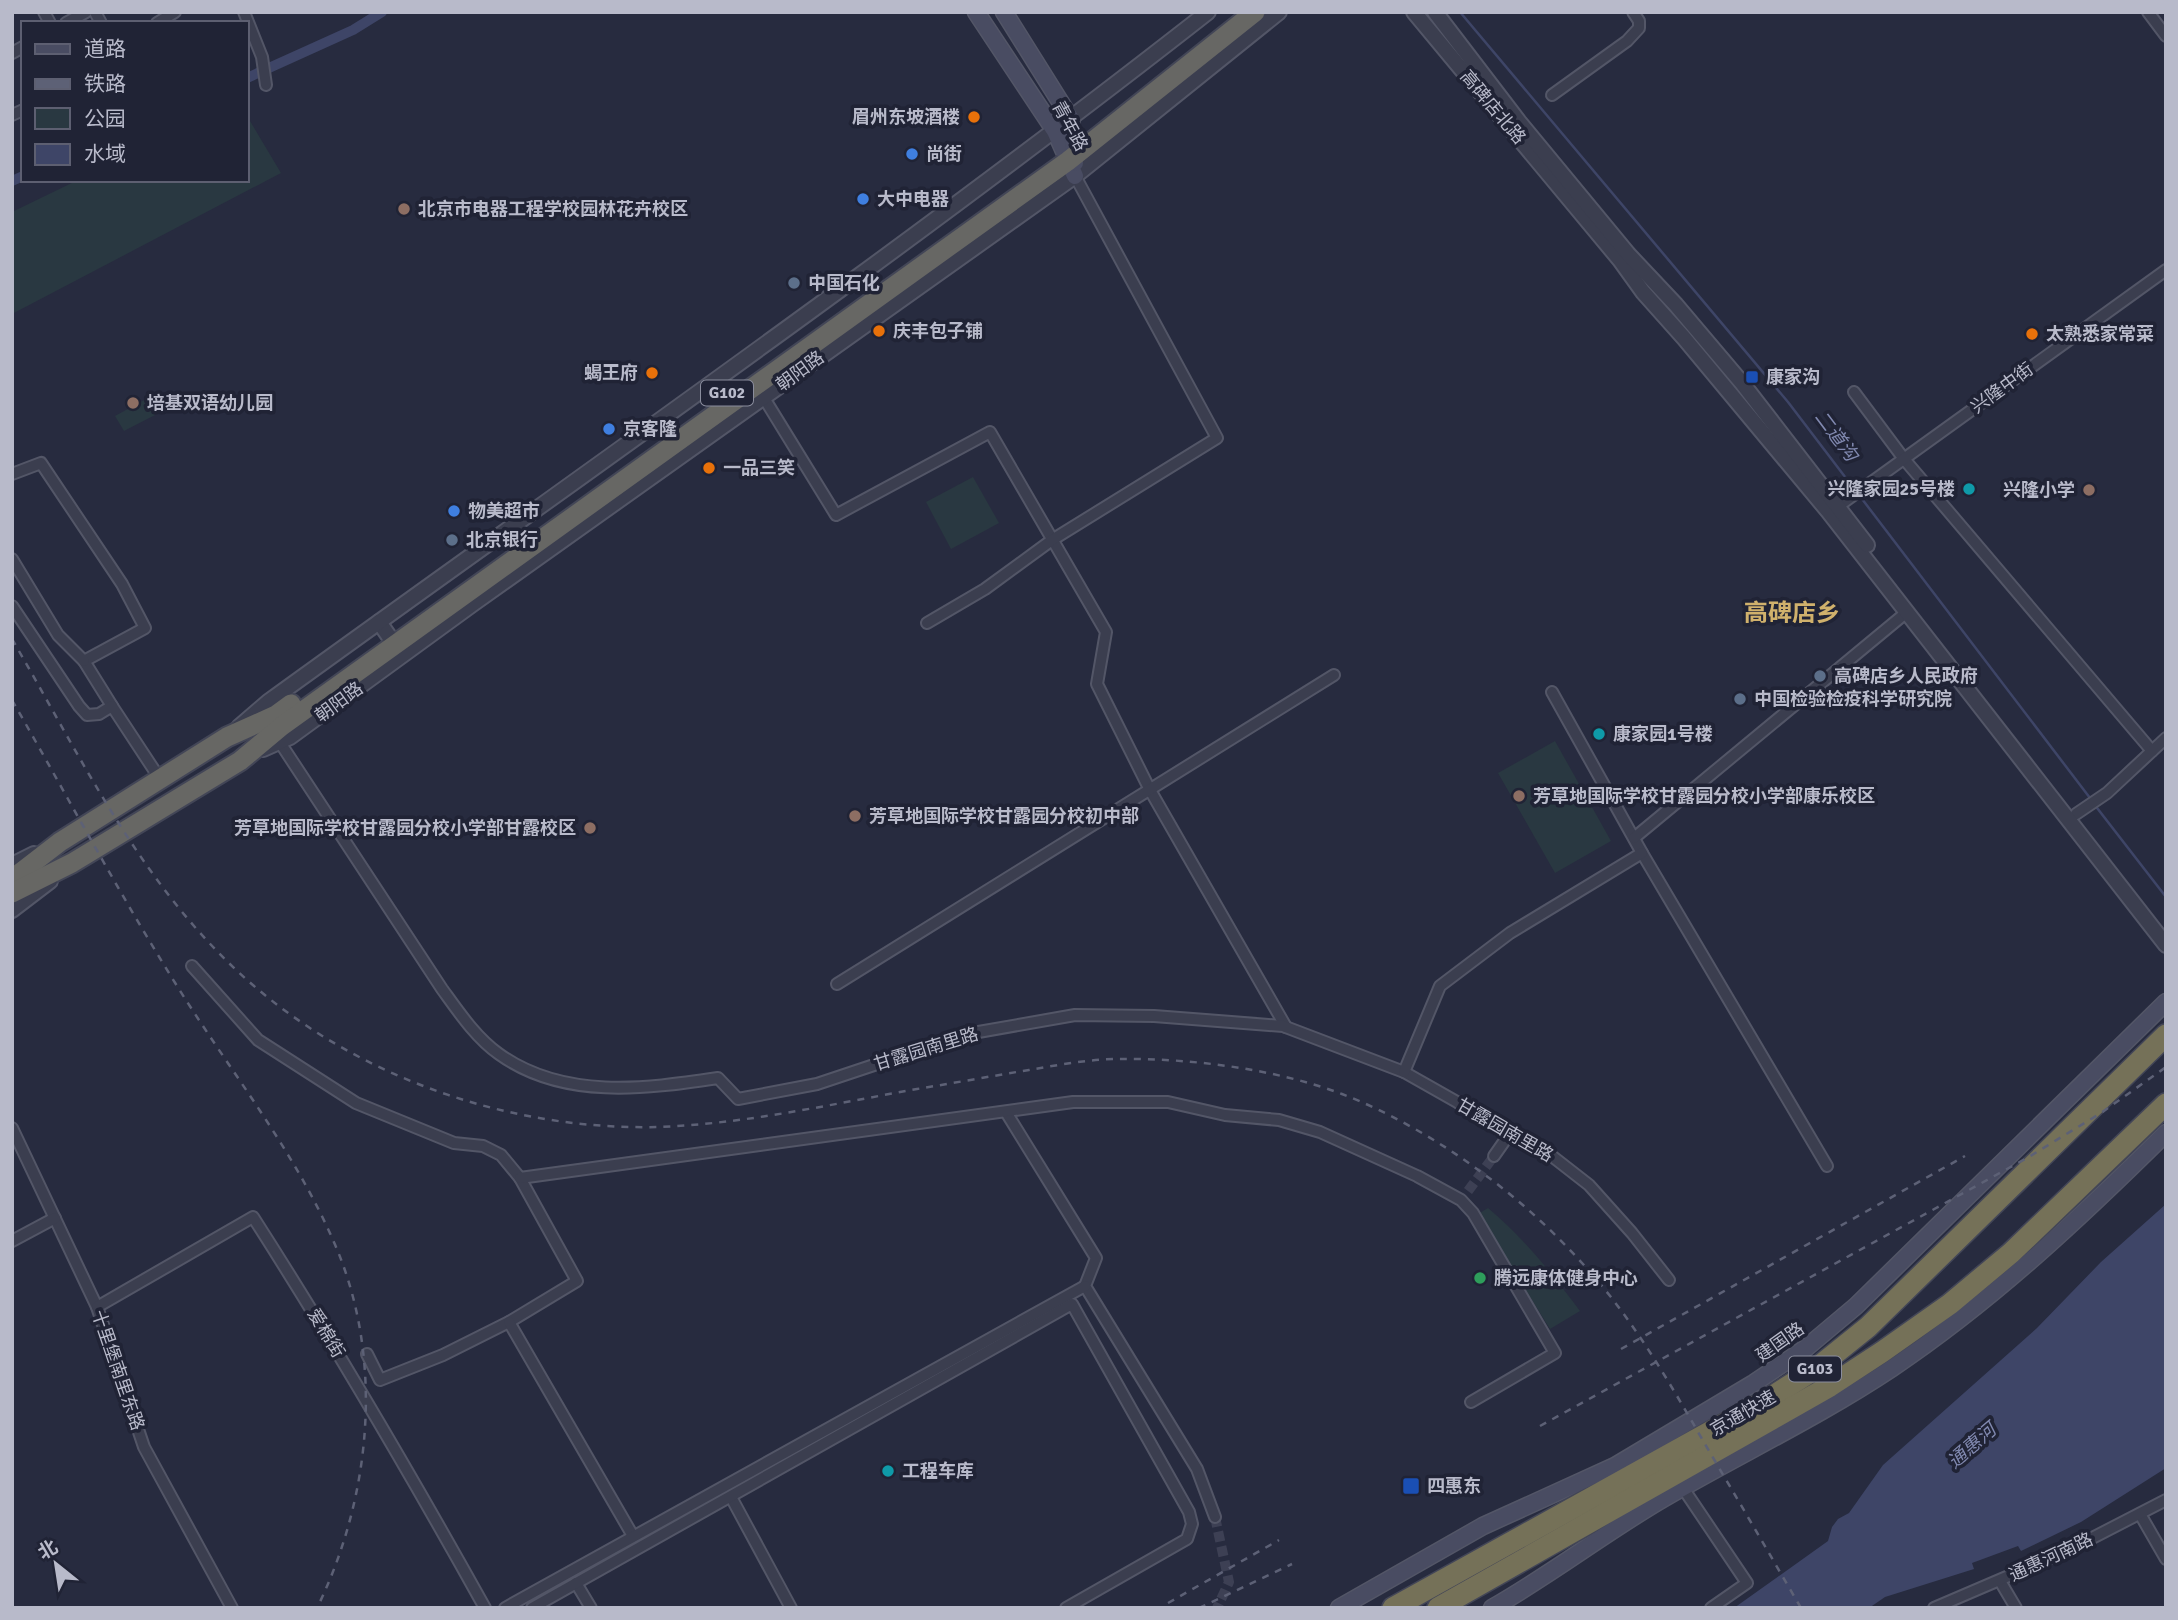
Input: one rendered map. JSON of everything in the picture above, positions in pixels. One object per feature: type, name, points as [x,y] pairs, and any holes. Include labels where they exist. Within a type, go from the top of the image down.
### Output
[{"type":"highway","name":"朝阳路","points":[[1068,152],[1234,12]]},
{"type":"highway","name":"朝阳路","points":[[12,878],[60,842],[227,737],[276,715],[391,639],[1068,152],[1255,12]]},
{"type":"highway","name":"朝阳路","points":[[12,893],[72,863],[240,761],[391,639]]},
{"type":"highway","name":"京通快速","points":[[1393,1608],[1762,1403],[1817,1368],[1868,1327],[1922,1276],[2166,1035]]},
{"type":"highway","name":"京通快速","points":[[1438,1608],[1829,1386],[1950,1304],[2011,1253],[2166,1104]]},
{"type":"main road","name":"青年路","points":[[976,12],[1068,152]]},
{"type":"main road","name":"青年路","points":[[1004,12],[1071,119],[1068,152]]},
{"type":"main road","name":"建国路","points":[[1339,1608],[1483,1526],[1615,1466],[1754,1383],[1806,1348],[1856,1307],[2166,1002]]},
{"type":"main road","points":[[1492,1608],[1683,1488],[1838,1402],[1937,1336],[2024,1268],[2166,1133]]},
{"type":"main road","points":[[1937,1336],[2011,1253]]},
{"type":"street","points":[[70,21],[86,12]]},
{"type":"street","points":[[1071,119],[1208,12]]},
{"type":"street","name":"朝阳路","points":[[240,761],[290,737],[391,639],[474,603],[764,398],[1068,152],[1279,12]]},
{"type":"street","name":"高碑店北路","points":[[1414,12],[1574,196]]},
{"type":"street","name":"高碑店北路","points":[[1435,12],[1574,196]]},
{"type":"street","points":[[1552,95],[1627,41],[1639,28],[1639,21],[1633,12]]},
{"type":"street","points":[[2148,12],[2166,36]]},
{"type":"street","points":[[248,22],[262,57],[266,85]]},
{"type":"street","points":[[928,623],[985,589],[1052,540],[1217,438],[1068,152]]},
{"type":"street","points":[[1574,196],[1676,304],[1726,363],[2081,811],[2166,930]]},
{"type":"street","points":[[1574,196],[1643,292],[1828,511],[2166,945]]},
{"type":"street","name":"兴隆中街","points":[[1839,506],[2166,270]]},
{"type":"street","points":[[1854,392],[1903,459],[2152,751]]},
{"type":"street","points":[[764,398],[836,515],[990,432],[1106,632],[1097,684],[1150,790],[1286,1027]]},
{"type":"street","points":[[12,474],[41,463],[122,584],[145,628],[84,661]]},
{"type":"street","points":[[12,559],[58,635],[84,661],[160,779]]},
{"type":"street","points":[[12,606],[55,673],[87,715],[99,714],[112,706]]},
{"type":"street","points":[[1634,838],[1907,612]]},
{"type":"street","points":[[837,984],[1334,675]]},
{"type":"street","points":[[1552,692],[1642,853],[1827,1166]]},
{"type":"street","points":[[2081,811],[2107,793],[2166,738]]},
{"type":"street","name":"甘露园南里路","points":[[279,741],[442,989],[467,1022],[497,1053],[534,1074],[600,1089],[656,1087],[718,1078],[738,1099],[817,1084],[967,1034],[1074,1015],[1154,1016],[1286,1027],[1405,1072],[1508,1136],[1539,1146],[1588,1185],[1632,1233],[1669,1280]]},
{"type":"street","name":"朝阳路","points":[[12,865],[60,842]]},
{"type":"street","points":[[1405,1072],[1440,986],[1510,933],[1642,853]]},
{"type":"street","name":"朝阳路","points":[[12,910],[72,863]]},
{"type":"street","points":[[192,966],[258,1040],[294,1066],[356,1103],[454,1143],[484,1146],[501,1154],[520,1178],[577,1281],[509,1322],[443,1355],[380,1380],[367,1354]]},
{"type":"street","points":[[520,1178],[1073,1102],[1168,1102],[1225,1115],[1279,1120],[1320,1132],[1464,1196],[1555,1353],[1472,1402]]},
{"type":"street","points":[[505,1608],[1085,1286],[1096,1258],[1006,1112]]},
{"type":"street","name":"十里堡南里东路","points":[[12,1128],[97,1307],[144,1447],[232,1608]]},
{"type":"street","points":[[1494,1156],[1508,1136]]},
{"type":"street","name":"爱棉街","points":[[97,1307],[253,1217],[314,1312],[485,1608]]},
{"type":"street","points":[[12,1241],[55,1218]]},
{"type":"street","points":[[1085,1286],[1198,1469],[1215,1517]]},
{"type":"street","points":[[532,1608],[1072,1304],[1189,1512],[1192,1524],[1187,1539],[1066,1608]]},
{"type":"street","points":[[509,1322],[633,1536]]},
{"type":"street","points":[[1683,1488],[1747,1583],[1711,1608]]},
{"type":"street","points":[[731,1497],[791,1608]]},
{"type":"street","name":"通惠河南路","points":[[1934,1608],[2067,1551],[2166,1500]]},
{"type":"street","points":[[2140,1514],[2166,1559]]},
{"type":"street","points":[[2000,1581],[2016,1608]]},
{"type":"street","points":[[576,1583],[591,1608]]},
{"type":"green space","points":[[248,118],[281,173],[12,314],[12,212],[74,182],[248,182]]},
{"type":"green space","points":[[146,399],[155,415],[124,431],[115,416]]},
{"type":"green space","points":[[973,477],[999,523],[951,549],[926,502]]},
{"type":"green space","points":[[1555,741],[1611,841],[1555,873],[1498,773]]},
{"type":"green space","points":[[1488,1208],[1526,1244],[1580,1311],[1550,1329],[1478,1214]]},
{"type":"water","name":"通惠河","points":[[2166,1204],[2166,1468],[2081,1522],[2021,1551],[2018,1546],[1972,1563],[1974,1569],[1885,1597],[1869,1608],[1734,1608],[1828,1541],[1832,1527],[1838,1519],[1849,1513],[1883,1465],[2037,1328],[2101,1262]]},
{"type":"waterway","name":"二道沟","points":[[248,78],[353,30],[382,12]]},
{"type":"waterway","name":"二道沟","points":[[1460,12],[1788,402],[1855,490]]},
{"type":"waterway","name":"二道沟","points":[[12,181],[21,177]]},
{"type":"waterway","name":"二道沟","points":[[1859,495],[2090,798]]},
{"type":"waterway","name":"二道沟","points":[[2094,804],[2166,897]]},
{"type":"tunnel","points":[[1468,1191],[1494,1156]]},
{"type":"tunnel","points":[[1215,1517],[1229,1582],[1217,1608]]},
{"type":"railway","points":[[12,639],[130,841],[157,880],[217,951],[262,992],[311,1028],[363,1059],[419,1084],[477,1104],[537,1118],[597,1125],[658,1127],[756,1118],[1074,1063],[1108,1059],[1146,1059],[1203,1063],[1289,1078],[1360,1101],[1414,1128],[1481,1172],[1528,1209],[1597,1280],[1657,1363],[1801,1608]]},
{"type":"railway","points":[[12,700],[161,961],[301,1177],[333,1240],[349,1285],[360,1331],[365,1378],[365,1426],[360,1473],[350,1520],[336,1565],[317,1608]]},
{"type":"railway","points":[[1540,1426],[2027,1158],[2101,1113],[2166,1067]]},
{"type":"railway","points":[[1621,1349],[1965,1156]]},
{"type":"railway","points":[[1168,1603],[1279,1540]]},
{"type":"railway","points":[[1199,1608],[1292,1564]]},
{"type":"place","name":"眉州东坡酒楼","points":[[974,117]]},
{"type":"place","name":"尚街","points":[[912,154]]},
{"type":"place","name":"大中电器","points":[[863,199]]},
{"type":"place","name":"北京市电器工程学校园林花卉校区","points":[[404,209]]},
{"type":"place","name":"中国石化","points":[[794,283]]},
{"type":"place","name":"庆丰包子铺","points":[[879,331]]},
{"type":"place","name":"太熟悉家常菜","points":[[2032,334]]},
{"type":"place","name":"蝎王府","points":[[652,373]]},
{"type":"place","name":"康家沟","points":[[1752,377]]},
{"type":"place","name":"培基双语幼儿园","points":[[133,403]]},
{"type":"place","name":"京客隆","points":[[609,429]]},
{"type":"place","name":"一品三笑","points":[[709,468]]},
{"type":"place","name":"兴隆家园25号楼","points":[[1969,489]]},
{"type":"place","name":"兴隆小学","points":[[2089,490]]},
{"type":"place","name":"物美超市","points":[[454,511]]},
{"type":"place","name":"北京银行","points":[[452,540]]},
{"type":"place","name":"高碑店乡人民政府","points":[[1820,676]]},
{"type":"place","name":"中国检验检疫科学研究院","points":[[1740,699]]},
{"type":"place","name":"康家园1号楼","points":[[1599,734]]},
{"type":"place","name":"芳草地国际学校甘露园分校小学部康乐校区","points":[[1519,796]]},
{"type":"place","name":"芳草地国际学校甘露园分校初中部","points":[[855,816]]},
{"type":"place","name":"芳草地国际学校甘露园分校小学部甘露校区","points":[[590,828]]},
{"type":"place","name":"腾远康体健身中心","points":[[1480,1278]]},
{"type":"place","name":"工程车库","points":[[888,1471]]},
{"type":"place","name":"四惠东","points":[[1411,1486]]},
{"type":"district","name":"高碑店乡","points":[[1792,613]]}]
